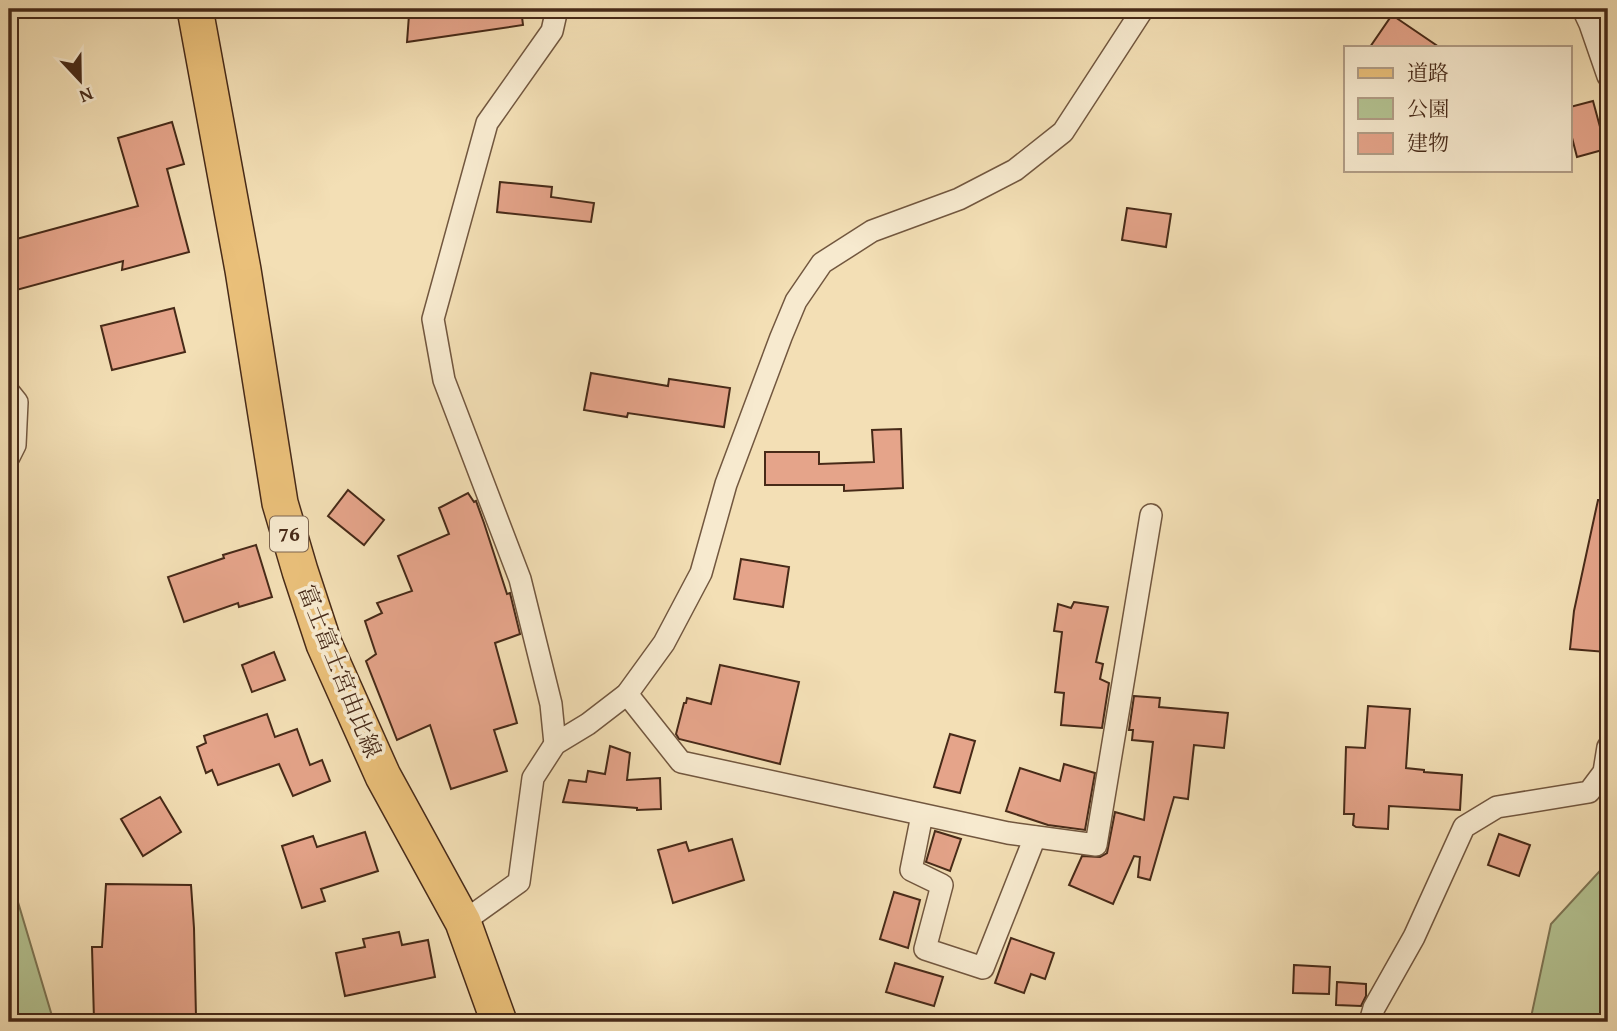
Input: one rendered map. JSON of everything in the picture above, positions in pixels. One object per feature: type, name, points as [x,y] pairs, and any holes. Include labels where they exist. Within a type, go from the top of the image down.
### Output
[{"type":"main road","name":"富士富士宮由比線","points":[[195,9],[243,270],[280,503],[300,571],[324,644],[383,776],[463,922],[499,1022]]},
{"type":"street","points":[[555,744],[551,704],[520,579],[444,380],[433,319],[487,123],[552,31],[557,9]]},
{"type":"street","points":[[463,922],[519,882],[533,778],[555,744],[588,724],[627,694],[664,643],[701,573],[726,484],[781,337],[796,301],[822,263],[872,231],[959,199],[1016,170],[1063,132],[1143,9]]},
{"type":"street","points":[[1583,9],[1608,76]]},
{"type":"street","points":[[9,392],[17,402],[15,445],[9,457]]},
{"type":"street","points":[[627,694],[681,762],[922,815],[1035,837],[1096,845],[1151,514]]},
{"type":"street","points":[[1370,1022],[1374,1008],[1414,937],[1464,827],[1497,807],[1589,792],[1604,772],[1608,747]]},
{"type":"street","points":[[922,815],[911,870],[942,885],[925,949],[983,968],[1035,837]]},
{"type":"green space","points":[[1608,862],[1608,1022],[1530,1022],[1551,924]]},
{"type":"green space","points":[[9,872],[52,1016],[49,1022],[9,1022]]},
{"type":"building","points":[[460,9],[521,9],[523,25],[407,42],[409,15],[461,12]]},
{"type":"building","points":[[1392,15],[1438,46],[1371,46]]},
{"type":"building","points":[[1593,101],[1606,149],[1577,157],[1572,138],[1572,106]]},
{"type":"building","points":[[172,122],[184,164],[167,169],[189,252],[122,270],[123,261],[9,292],[9,241],[138,206],[118,138]]},
{"type":"building","points":[[500,182],[552,187],[551,197],[594,203],[591,222],[497,212]]},
{"type":"building","points":[[1127,208],[1171,214],[1166,247],[1122,240]]},
{"type":"building","points":[[174,308],[185,352],[112,370],[101,326]]},
{"type":"building","points":[[591,373],[668,386],[669,379],[730,388],[724,427],[628,413],[627,417],[584,410]]},
{"type":"building","points":[[901,429],[903,488],[844,491],[844,485],[765,485],[765,452],[819,452],[819,464],[874,462],[872,430]]},
{"type":"building","points":[[348,490],[384,520],[364,545],[328,516]]},
{"type":"building","points":[[468,493],[474,502],[476,501],[507,594],[510,593],[520,634],[495,643],[517,723],[494,730],[507,771],[451,789],[430,725],[397,740],[366,661],[376,654],[365,621],[382,613],[377,603],[412,591],[398,556],[449,534],[439,508]]},
{"type":"building","points":[[1598,500],[1608,501],[1606,652],[1570,649],[1574,611]]},
{"type":"building","points":[[256,545],[272,597],[239,607],[238,603],[184,622],[168,577]]},
{"type":"building","points":[[741,559],[789,567],[783,607],[734,599]]},
{"type":"building","points":[[1074,602],[1108,607],[1096,662],[1103,664],[1100,679],[1109,683],[1102,728],[1061,725],[1064,693],[1055,692],[1062,632],[1054,631],[1058,604],[1071,608]]},
{"type":"building","points":[[274,652],[285,680],[252,692],[242,665]]},
{"type":"building","points":[[720,665],[799,682],[780,764],[679,739],[676,734],[684,703],[687,698],[711,704]]},
{"type":"building","points":[[1134,696],[1160,698],[1159,707],[1228,713],[1224,748],[1194,745],[1188,799],[1174,797],[1150,880],[1138,877],[1140,857],[1134,856],[1113,904],[1069,885],[1082,856],[1100,857],[1107,853],[1115,812],[1144,820],[1153,742],[1132,740],[1133,730],[1129,730]]},
{"type":"building","points":[[1368,706],[1410,709],[1406,768],[1462,775],[1460,810],[1389,806],[1388,829],[1353,825],[1354,814],[1344,814],[1346,747],[1365,748]]},
{"type":"building","points":[[267,714],[275,737],[297,729],[310,765],[322,760],[330,781],[293,796],[279,764],[218,785],[212,770],[206,773],[197,747],[206,743],[204,736]]},
{"type":"building","points":[[950,734],[975,741],[960,793],[934,787]]},
{"type":"building","points":[[610,746],[630,753],[627,780],[660,778],[661,809],[637,810],[563,802],[569,780],[586,782],[588,771],[605,774]]},
{"type":"building","points":[[1064,764],[1095,773],[1085,830],[1048,825],[1006,811],[1020,768],[1060,781]]},
{"type":"building","points":[[160,797],[181,832],[143,856],[121,819]]},
{"type":"building","points":[[935,831],[961,839],[950,871],[926,862]]},
{"type":"building","points":[[365,832],[378,871],[321,889],[325,901],[302,908],[282,846],[313,836],[317,847]]},
{"type":"building","points":[[1499,834],[1530,845],[1519,876],[1488,865]]},
{"type":"building","points":[[732,839],[744,880],[673,903],[658,850],[686,842],[689,851]]},
{"type":"building","points":[[106,884],[191,885],[196,1017],[94,1020],[92,947],[102,947]]},
{"type":"building","points":[[894,892],[920,900],[908,948],[880,939]]},
{"type":"building","points":[[399,932],[402,945],[428,940],[435,977],[345,996],[336,953],[365,947],[363,939]]},
{"type":"building","points":[[1011,938],[1054,953],[1045,979],[1031,974],[1024,993],[995,983]]},
{"type":"building","points":[[895,963],[943,977],[934,1006],[886,992]]},
{"type":"building","points":[[1294,965],[1330,967],[1329,994],[1293,993]]},
{"type":"building","points":[[1337,982],[1366,984],[1366,996],[1361,1006],[1336,1005]]}]
